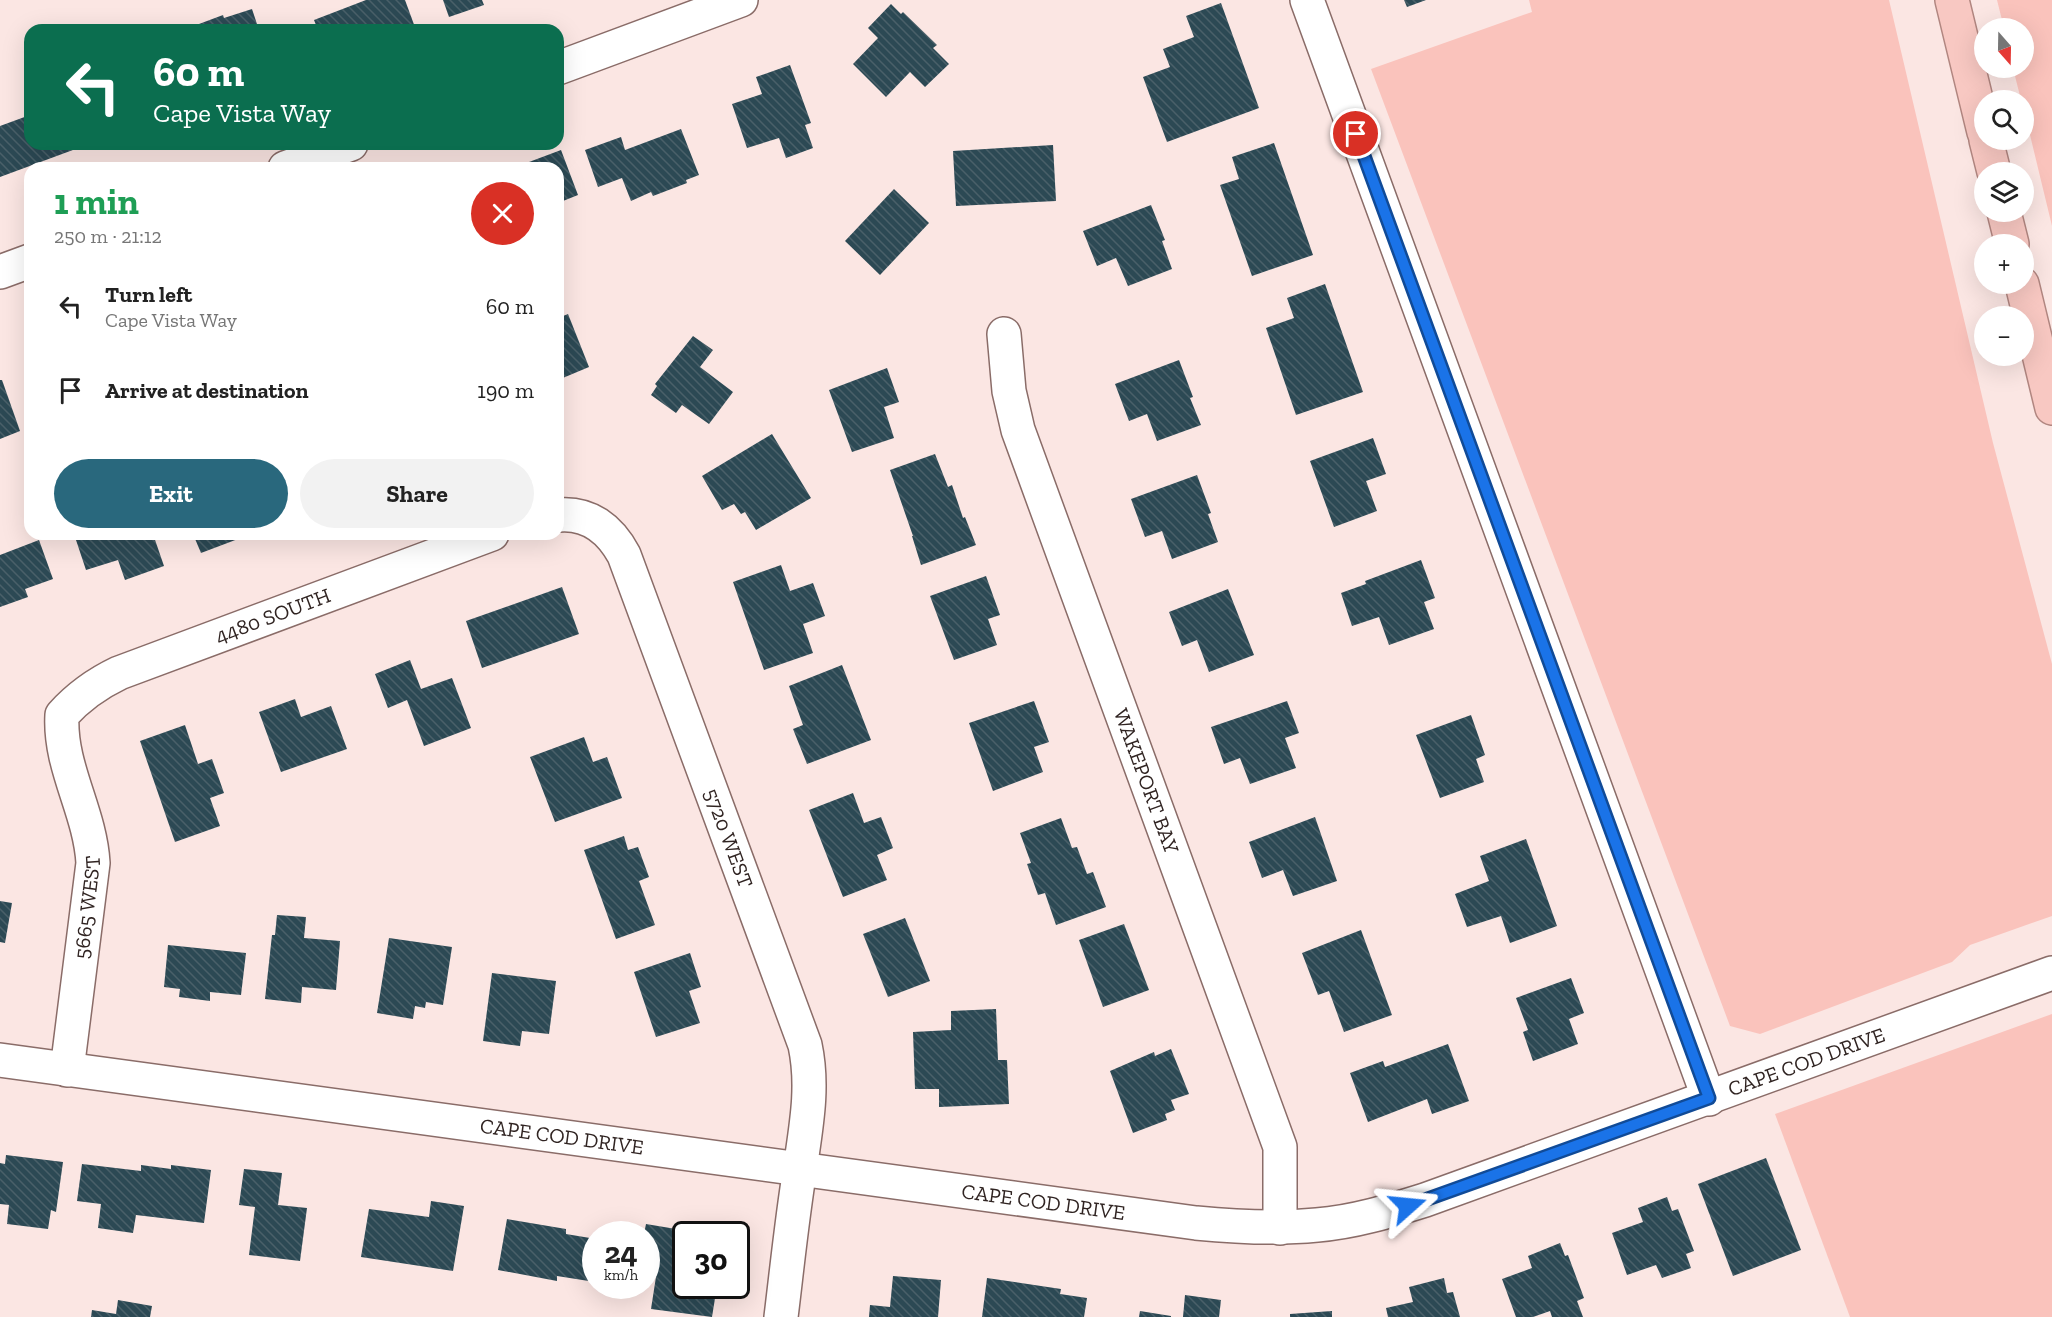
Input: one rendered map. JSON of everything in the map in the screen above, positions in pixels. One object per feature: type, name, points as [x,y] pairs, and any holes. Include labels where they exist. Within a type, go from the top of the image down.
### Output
[{"type":"highway","points":[[1952,0],[1974,91]]},
{"type":"highway","points":[[2024,294],[2052,408]]},
{"type":"street","points":[[564,66],[741,0]]},
{"type":"street","points":[[1307,0],[1709,1098]]},
{"type":"street","points":[[302,162],[334,150]]},
{"type":"street","points":[[0,272],[24,263]]},
{"type":"street","name":"WAKEPORT BAY","points":[[1004,334],[1009,392],[1018,430],[1280,1147],[1280,1228]]},
{"type":"street","name":"5720 WEST","points":[[564,515],[580,516],[596,522],[608,531],[617,541],[630,567],[805,1045],[810,1082],[807,1122],[781,1317]]},
{"type":"street","name":"4480 SOUTH","points":[[62,715],[78,697],[98,683],[119,673],[476,540]]},
{"type":"street","name":"5665 WEST","points":[[62,715],[61,735],[64,755],[89,831],[93,863],[67,1070]]},
{"type":"street","name":"CAPE COD DRIVE","points":[[0,1060],[1196,1223],[1280,1228],[1318,1225],[1390,1212],[2052,973]]},
{"type":"shaded area","points":[[1529,0],[1889,0],[1974,366],[2052,664],[2052,916],[1970,945],[1952,962],[1760,1034],[1730,1026],[1371,69],[1532,12]]},
{"type":"shaded area","points":[[1997,0],[2052,0],[2052,226],[2034,150],[2034,90],[2018,90],[2016,78],[2034,78],[2034,18],[2002,18]]},
{"type":"shaded area","points":[[2052,1014],[2052,1317],[1850,1317],[1775,1114]]},
{"type":"building","points":[[366,0],[405,0],[414,24],[316,24],[314,20]]},
{"type":"building","points":[[443,0],[482,0],[484,5],[449,17]]},
{"type":"building","points":[[1404,0],[1426,0],[1407,7]]},
{"type":"building","points":[[1221,3],[1259,108],[1167,142],[1143,77],[1170,67],[1163,49],[1194,37],[1186,16]]},
{"type":"building","points":[[891,4],[901,14],[903,12],[937,45],[933,48],[949,64],[925,87],[910,72],[886,97],[853,64],[878,38],[868,28]]},
{"type":"building","points":[[252,9],[257,24],[199,24],[223,15],[224,18]]},
{"type":"building","points":[[790,65],[811,123],[805,125],[813,148],[786,158],[779,138],[747,148],[732,104],[762,94],[756,77]]},
{"type":"building","points":[[24,117],[24,150],[73,150],[40,162],[24,162],[24,168],[0,177],[0,126]]},
{"type":"building","points":[[681,129],[699,175],[686,180],[687,183],[653,196],[651,192],[631,201],[622,178],[598,187],[585,150],[621,137],[625,150]]},
{"type":"building","points":[[1274,143],[1313,255],[1252,276],[1220,185],[1239,179],[1232,157]]},
{"type":"building","points":[[1053,145],[1056,201],[956,206],[953,151]]},
{"type":"building","points":[[561,150],[578,195],[564,201],[564,162],[529,162]]},
{"type":"building","points":[[894,189],[929,223],[880,275],[845,241]]},
{"type":"building","points":[[1151,205],[1165,240],[1162,241],[1172,269],[1128,286],[1116,258],[1097,266],[1083,231]]},
{"type":"building","points":[[1325,284],[1363,392],[1296,415],[1266,328],[1294,318],[1287,298]]},
{"type":"building","points":[[568,314],[589,367],[564,377],[564,316]]},
{"type":"building","points":[[693,336],[713,350],[700,367],[733,392],[709,424],[682,405],[676,413],[651,395],[657,386],[655,384]]},
{"type":"building","points":[[1179,360],[1201,425],[1157,441],[1147,414],[1129,421],[1115,384]]},
{"type":"building","points":[[887,368],[899,402],[884,407],[894,438],[852,452],[829,390]]},
{"type":"building","points":[[0,380],[2,380],[20,431],[0,439]]},
{"type":"building","points":[[772,434],[811,498],[756,530],[745,512],[741,514],[734,504],[722,510],[702,476]]},
{"type":"building","points":[[1373,438],[1386,474],[1366,481],[1377,511],[1334,527],[1310,461]]},
{"type":"building","points":[[935,454],[948,487],[952,485],[963,518],[965,517],[976,545],[921,565],[890,470]]},
{"type":"building","points":[[1197,475],[1211,513],[1208,514],[1218,542],[1172,559],[1162,531],[1145,537],[1131,499]]},
{"type":"building","points":[[39,540],[53,579],[25,589],[28,597],[0,607],[0,555]]},
{"type":"building","points":[[76,540],[155,540],[164,566],[125,580],[118,560],[86,570]]},
{"type":"building","points":[[196,540],[235,540],[201,553]]},
{"type":"building","points":[[1421,560],[1435,598],[1424,602],[1434,629],[1389,645],[1379,617],[1352,626],[1341,593],[1366,584],[1365,581]]},
{"type":"building","points":[[781,565],[790,591],[813,583],[825,616],[803,624],[813,653],[764,670],[733,582]]},
{"type":"building","points":[[986,576],[1000,615],[988,619],[997,645],[954,660],[930,596]]},
{"type":"building","points":[[562,587],[579,634],[482,668],[466,621]]},
{"type":"building","points":[[1228,589],[1254,655],[1209,672],[1197,640],[1182,646],[1169,612]]},
{"type":"building","points":[[410,660],[421,689],[452,678],[471,728],[424,746],[407,700],[388,708],[375,674]]},
{"type":"building","points":[[842,665],[871,740],[807,764],[793,729],[803,725],[789,686]]},
{"type":"building","points":[[295,699],[301,717],[331,706],[347,749],[281,772],[259,712]]},
{"type":"building","points":[[1034,701],[1049,742],[1034,747],[1043,772],[993,791],[969,723]]},
{"type":"building","points":[[1287,701],[1299,733],[1285,738],[1296,768],[1250,784],[1240,758],[1224,764],[1211,727]]},
{"type":"building","points":[[1471,715],[1485,755],[1476,759],[1484,782],[1440,798],[1416,735]]},
{"type":"building","points":[[185,725],[198,764],[212,759],[224,793],[210,798],[220,826],[175,842],[140,741]]},
{"type":"building","points":[[584,737],[593,762],[607,757],[622,798],[555,822],[530,757]]},
{"type":"building","points":[[853,793],[864,823],[881,817],[893,848],[877,855],[887,880],[843,897],[809,810]]},
{"type":"building","points":[[1315,817],[1337,881],[1293,896],[1283,870],[1262,878],[1249,842]]},
{"type":"building","points":[[1061,818],[1072,848],[1077,847],[1087,874],[1093,872],[1106,907],[1056,925],[1045,893],[1038,895],[1027,864],[1031,863],[1020,833]]},
{"type":"building","points":[[624,836],[628,850],[638,847],[649,877],[639,881],[655,925],[616,939],[584,850]]},
{"type":"building","points":[[1526,839],[1557,926],[1510,943],[1501,916],[1467,927],[1455,894],[1489,881],[1480,856]]},
{"type":"building","points":[[0,901],[12,903],[5,943],[0,942]]},
{"type":"building","points":[[277,915],[306,917],[304,938],[340,941],[336,990],[302,987],[301,1003],[265,999],[272,935],[275,935]]},
{"type":"building","points":[[905,918],[930,981],[888,997],[863,934]]},
{"type":"building","points":[[1124,924],[1149,990],[1103,1007],[1079,940]]},
{"type":"building","points":[[1361,930],[1392,1015],[1344,1032],[1329,991],[1318,995],[1302,953]]},
{"type":"building","points":[[389,938],[452,947],[443,1005],[426,1002],[425,1008],[415,1006],[413,1019],[377,1013]]},
{"type":"building","points":[[168,945],[246,953],[241,995],[210,992],[210,1001],[179,997],[180,989],[164,987]]},
{"type":"building","points":[[690,953],[701,987],[689,991],[700,1023],[656,1037],[634,972]]},
{"type":"building","points":[[492,973],[556,981],[549,1034],[522,1031],[520,1046],[483,1041]]},
{"type":"building","points":[[1571,978],[1584,1013],[1569,1019],[1578,1044],[1533,1061],[1523,1032],[1528,1030],[1516,998]]},
{"type":"building","points":[[996,1009],[998,1060],[1007,1060],[1009,1104],[939,1107],[939,1089],[915,1089],[913,1032],[951,1030],[951,1011]]},
{"type":"building","points":[[1448,1044],[1469,1101],[1432,1114],[1427,1099],[1368,1122],[1350,1073],[1383,1061],[1385,1067]]},
{"type":"building","points":[[1171,1049],[1189,1094],[1171,1100],[1175,1110],[1165,1114],[1167,1120],[1133,1133],[1110,1071],[1154,1052],[1155,1056]]},
{"type":"building","points":[[6,1155],[63,1162],[56,1212],[51,1210],[48,1229],[7,1224],[9,1205],[0,1204],[0,1163],[5,1164]]},
{"type":"building","points":[[1766,1158],[1801,1250],[1733,1276],[1698,1184]]},
{"type":"building","points":[[82,1164],[141,1171],[141,1165],[171,1169],[171,1165],[211,1170],[204,1223],[136,1215],[133,1233],[98,1228],[101,1204],[77,1201]]},
{"type":"building","points":[[244,1169],[282,1173],[278,1205],[307,1208],[300,1261],[249,1255],[255,1207],[239,1205]]},
{"type":"building","points":[[1667,1197],[1672,1211],[1678,1209],[1694,1251],[1686,1254],[1691,1268],[1662,1278],[1656,1265],[1627,1275],[1612,1233],[1643,1222],[1638,1208]]},
{"type":"building","points":[[431,1201],[464,1206],[453,1271],[361,1257],[369,1209],[429,1217]]},
{"type":"building","points":[[507,1219],[566,1229],[566,1234],[582,1237],[582,1280],[557,1276],[557,1281],[498,1270]]},
{"type":"building","points":[[660,1226],[672,1228],[672,1299],[715,1299],[712,1317],[651,1309],[653,1299],[660,1299]]},
{"type":"building","points":[[1560,1243],[1565,1256],[1568,1255],[1584,1298],[1577,1301],[1583,1317],[1552,1317],[1550,1311],[1533,1317],[1516,1317],[1502,1279],[1532,1268],[1528,1256]]},
{"type":"building","points":[[893,1276],[941,1280],[938,1317],[869,1317],[870,1305],[890,1307]]},
{"type":"building","points":[[987,1278],[1061,1289],[1060,1294],[1087,1298],[1084,1317],[982,1317]]},
{"type":"building","points":[[1444,1278],[1447,1293],[1453,1292],[1460,1317],[1388,1317],[1386,1308],[1413,1302],[1409,1287]]},
{"type":"building","points":[[1185,1295],[1221,1300],[1219,1317],[1183,1317]]},
{"type":"building","points":[[118,1300],[152,1306],[150,1317],[91,1317],[92,1310],[116,1314]]},
{"type":"building","points":[[1140,1311],[1171,1316],[1171,1317],[1139,1317]]},
{"type":"building","points":[[1332,1311],[1332,1317],[1290,1317],[1290,1314]]},
{"type":"route","points":[[1356,134],[1709,1098],[1408,1206]]}]
